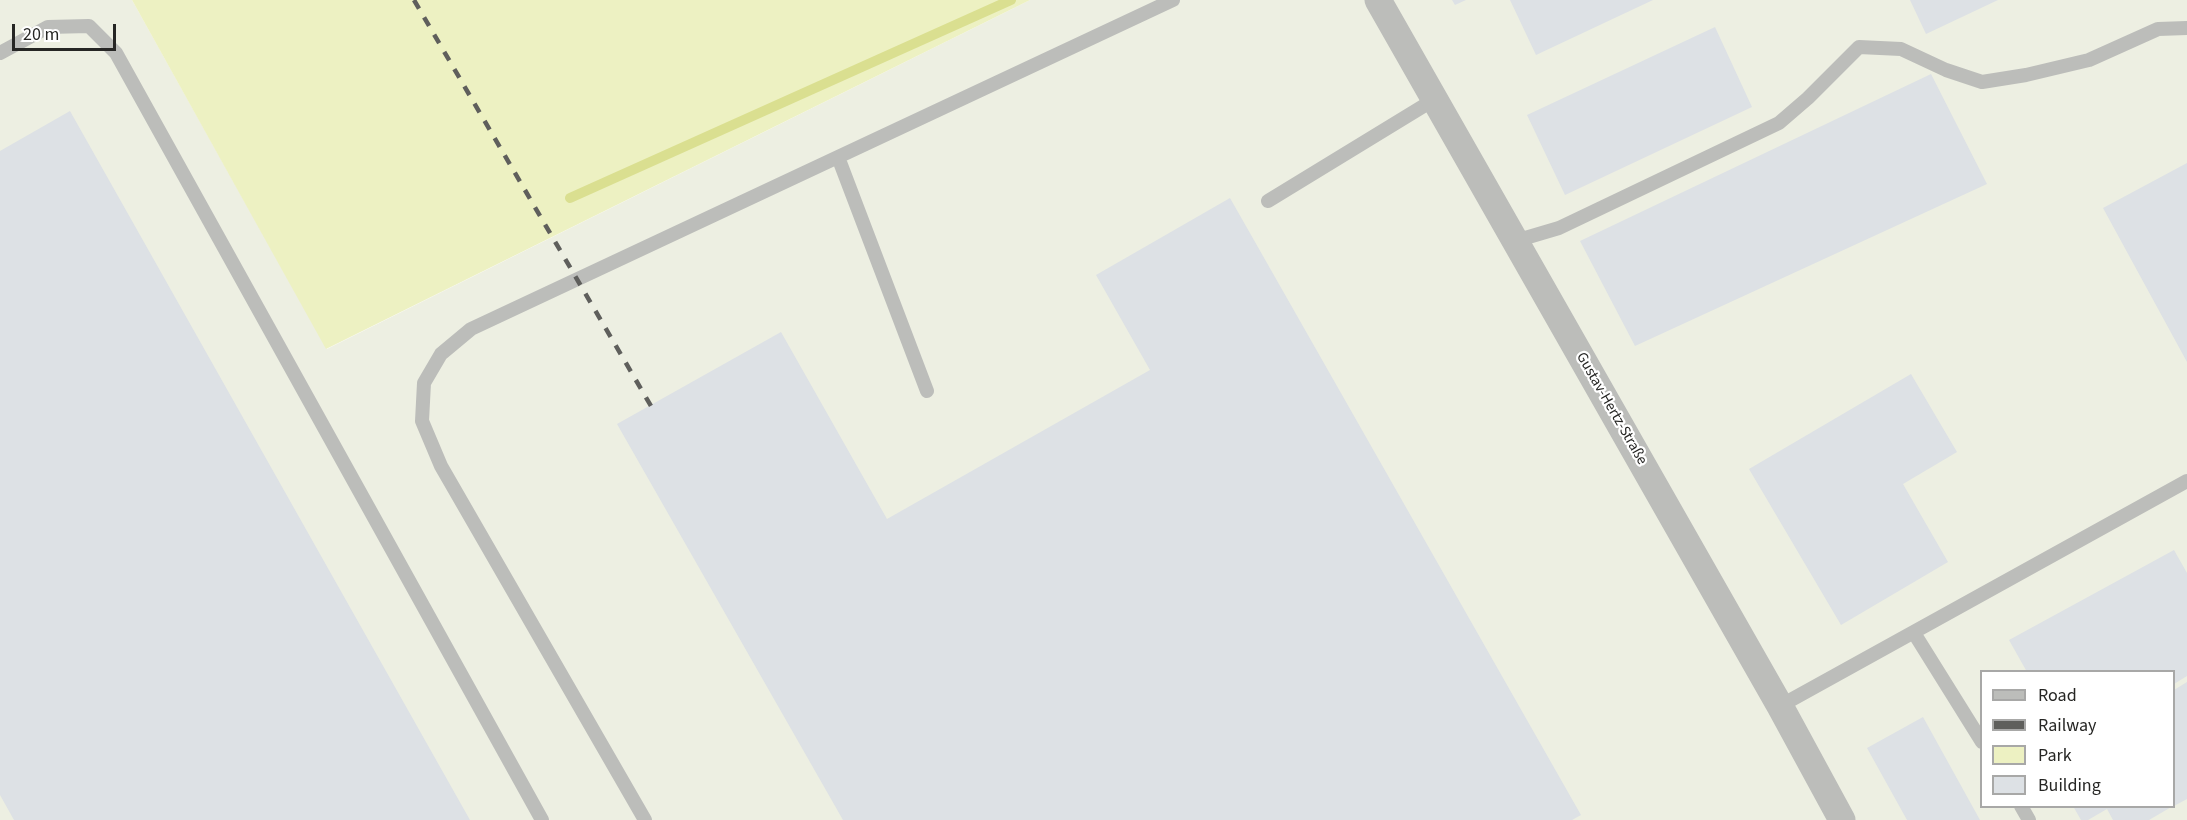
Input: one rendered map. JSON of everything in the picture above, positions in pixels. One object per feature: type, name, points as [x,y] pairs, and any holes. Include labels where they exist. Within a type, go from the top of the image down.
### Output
[{"type":"street","name":"Gustav-Hertz-Straße","points":[[1378,0],[1780,706],[1842,820]]},
{"type":"lane","points":[[645,820],[441,466],[422,421],[424,383],[441,354],[471,329],[1173,0]]},
{"type":"lane","points":[[0,53],[48,27],[89,26],[116,53],[542,820]]},
{"type":"lane","points":[[1515,241],[1559,228],[1779,123],[1808,98],[1859,46],[1901,49],[1946,70],[1982,82],[2026,75],[2089,60],[2158,29],[2187,28]]},
{"type":"lane","points":[[1268,201],[1435,99]]},
{"type":"lane","points":[[838,157],[927,391]]},
{"type":"lane","points":[[1780,706],[2187,481]]},
{"type":"lane","points":[[1914,633],[1980,739]]},
{"type":"shaded area","points":[[0,0],[132,0],[327,349],[1030,0],[2187,0],[2187,820],[0,820]]},
{"type":"green space","points":[[132,0],[1030,0],[326,349]]},
{"type":"building","points":[[1452,0],[1466,0],[1455,5]]},
{"type":"building","points":[[1510,0],[1653,0],[1536,55]]},
{"type":"building","points":[[1910,0],[1998,0],[1926,34]]},
{"type":"building","points":[[1715,27],[1752,107],[1565,195],[1527,115]]},
{"type":"building","points":[[1931,74],[1987,184],[1635,346],[1580,241]]},
{"type":"building","points":[[70,111],[470,820],[14,820],[0,795],[0,151]]},
{"type":"building","points":[[2187,163],[2187,362],[2103,208]]},
{"type":"building","points":[[1230,198],[1581,815],[1572,820],[843,820],[617,424],[781,332],[887,519],[1150,370],[1096,275]]},
{"type":"building","points":[[1911,374],[1957,452],[1903,484],[1948,562],[1841,625],[1749,469]]},
{"type":"building","points":[[2174,550],[2187,573],[2187,676],[2175,683],[2175,670],[2026,670],[2009,640]]},
{"type":"building","points":[[2187,682],[2187,799],[2175,805],[2175,689]]},
{"type":"building","points":[[1923,717],[1980,820],[1907,820],[1867,748]]},
{"type":"building","points":[[2074,808],[2170,808],[2149,820],[2113,820],[2107,809],[2088,820],[2081,820]]},
{"type":"waterway","points":[[570,198],[1011,0]]},
{"type":"railway","points":[[414,0],[651,406]]}]
